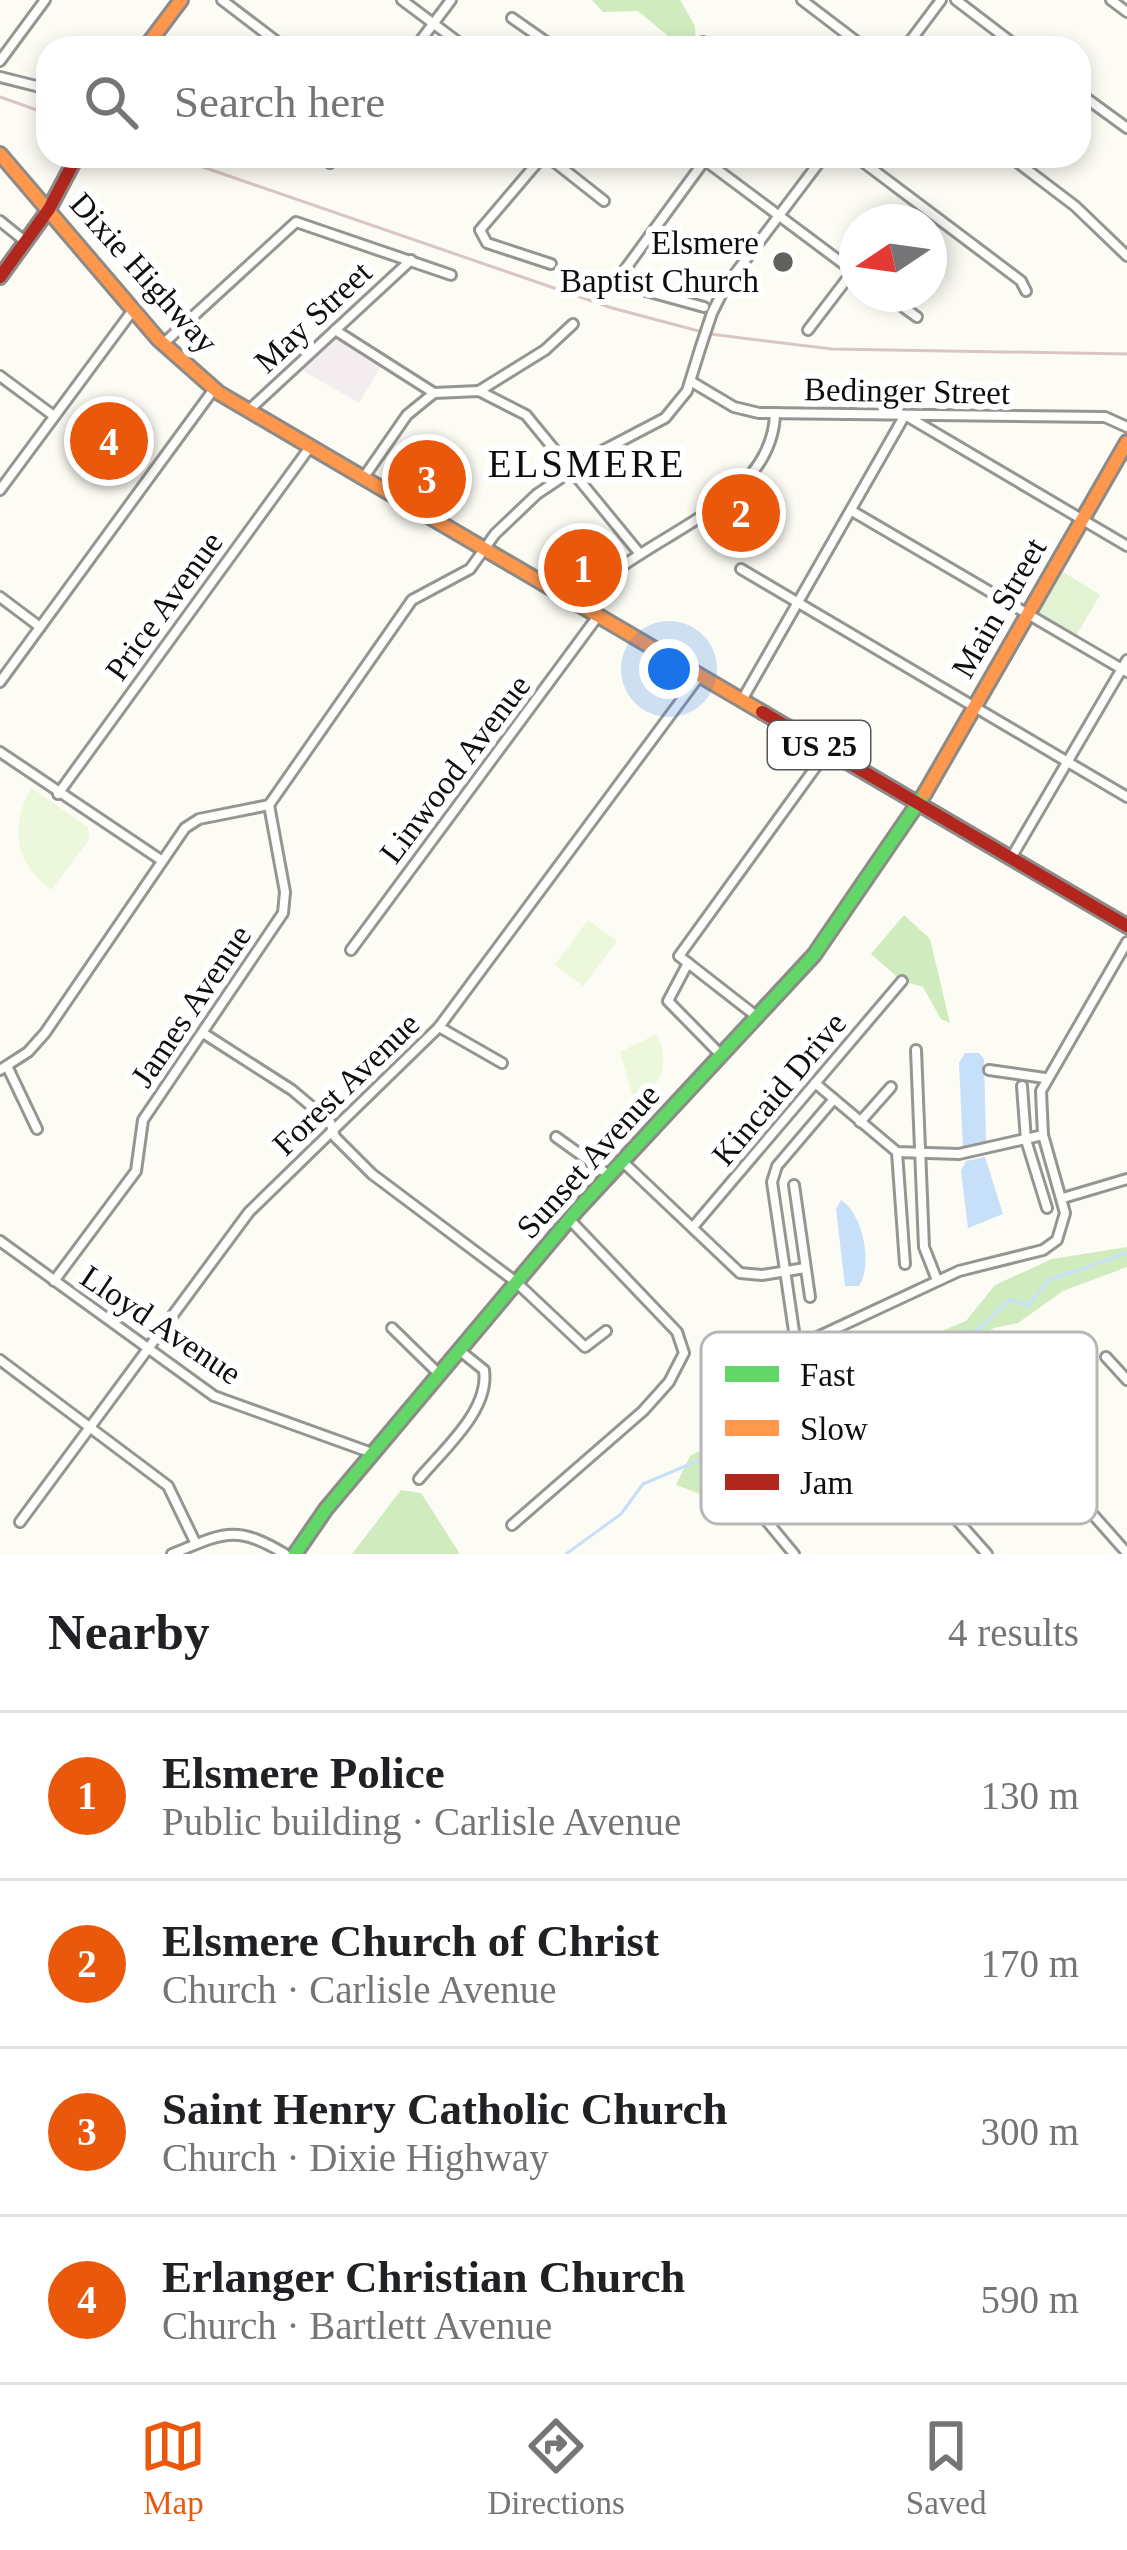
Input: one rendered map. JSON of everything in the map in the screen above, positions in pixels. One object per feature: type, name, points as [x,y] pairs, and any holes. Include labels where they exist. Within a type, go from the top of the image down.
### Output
[{"type":"main road","points":[[154,36],[181,0]]},
{"type":"main road","name":"Dixie Highway","points":[[0,154],[133,310],[214,389],[1127,926]]},
{"type":"main road","points":[[0,278],[71,168]]},
{"type":"main road","name":"Main Street","points":[[919,803],[1127,442]]},
{"type":"main road","name":"Sunset Avenue","points":[[295,1554],[516,1282],[814,955],[919,803]]},
{"type":"street","points":[[222,0],[269,36]]},
{"type":"street","points":[[402,0],[450,36]]},
{"type":"street","points":[[424,36],[451,0]]},
{"type":"street","points":[[802,0],[850,36]]},
{"type":"street","points":[[914,36],[941,0]]},
{"type":"street","points":[[956,0],[1003,36]]},
{"type":"street","points":[[1111,0],[1127,12]]},
{"type":"street","points":[[0,61],[43,1]]},
{"type":"street","points":[[512,18],[537,36]]},
{"type":"street","points":[[0,76],[36,86]]},
{"type":"street","points":[[1091,101],[1127,128]]},
{"type":"street","points":[[534,168],[483,224],[481,235],[487,242],[550,265]]},
{"type":"street","points":[[561,168],[604,201]]},
{"type":"street","points":[[615,283],[695,168]]},
{"type":"street","points":[[715,168],[839,260]]},
{"type":"street","points":[[37,1129],[3,1068],[39,1041],[161,860],[199,819],[269,805],[412,600],[465,573],[531,499],[665,418],[692,382],[708,310],[815,168]]},
{"type":"street","points":[[871,168],[1021,281],[1026,291]]},
{"type":"street","points":[[1026,168],[1075,206],[1127,256]]},
{"type":"street","points":[[0,221],[26,242]]},
{"type":"street","points":[[164,343],[296,222],[451,275]]},
{"type":"street","name":"May Street","points":[[248,411],[411,260]]},
{"type":"street","points":[[599,278],[708,310]]},
{"type":"street","points":[[808,330],[839,292]]},
{"type":"street","points":[[0,490],[133,310]]},
{"type":"street","points":[[910,312],[917,317]]},
{"type":"street","points":[[335,330],[434,393],[479,391],[545,350],[573,324]]},
{"type":"street","points":[[0,376],[54,416]]},
{"type":"street","name":"Bedinger Street","points":[[692,382],[734,407],[775,413],[1105,417],[1127,427]]},
{"type":"street","points":[[0,682],[214,389]]},
{"type":"street","points":[[479,391],[530,418],[640,554]]},
{"type":"street","points":[[363,479],[407,415],[434,393]]},
{"type":"street","points":[[579,605],[640,554],[751,478],[769,448],[775,413]]},
{"type":"street","points":[[742,700],[905,416],[1127,546]]},
{"type":"street","name":"Price Avenue","points":[[58,794],[310,448]]},
{"type":"street","points":[[852,511],[1125,667],[1011,858]]},
{"type":"street","points":[[742,569],[1127,797]]},
{"type":"street","points":[[0,597],[40,626]]},
{"type":"street","name":"Linwood Avenue","points":[[351,950],[598,616]]},
{"type":"street","name":"Forest Avenue","points":[[20,1522],[249,1213],[440,1027],[700,675]]},
{"type":"street","points":[[756,1016],[680,956],[828,750]]},
{"type":"street","points":[[0,752],[161,860]]},
{"type":"street","name":"James Avenue","points":[[54,1281],[136,1171],[143,1120],[286,906],[269,805]]},
{"type":"street","points":[[824,1332],[937,1280],[1053,1244],[1065,1219],[1043,1136],[1040,1111],[1045,1078],[1127,942]]},
{"type":"street","points":[[688,963],[668,1001],[720,1054]]},
{"type":"street","name":"Kincaid Drive","points":[[693,1227],[902,981]]},
{"type":"street","points":[[440,1027],[502,1064]]},
{"type":"street","points":[[203,1033],[292,1090],[330,1122],[381,1182],[516,1282],[585,1347],[606,1331]]},
{"type":"street","points":[[916,1050],[924,1247],[937,1280]]},
{"type":"street","points":[[989,1070],[1045,1078]]},
{"type":"street","points":[[814,1083],[897,1152],[959,1154],[1043,1136]]},
{"type":"street","points":[[1022,1086],[1027,1140],[1047,1208]]},
{"type":"street","points":[[860,1122],[891,1087]]},
{"type":"street","points":[[794,1332],[774,1175],[834,1099]]},
{"type":"street","points":[[556,1137],[609,1175]]},
{"type":"street","points":[[897,1152],[905,1264]]},
{"type":"street","points":[[622,1161],[740,1273],[805,1268]]},
{"type":"street","points":[[1063,1198],[1127,1179]]},
{"type":"street","points":[[794,1185],[810,1297]]},
{"type":"street","points":[[512,1526],[643,1411],[678,1370],[684,1353],[677,1332],[570,1220]]},
{"type":"street","name":"Lloyd Avenue","points":[[0,1241],[231,1404],[372,1454]]},
{"type":"street","points":[[392,1328],[439,1374]]},
{"type":"street","points":[[419,1479],[471,1418],[487,1388],[484,1370],[459,1350]]},
{"type":"street","points":[[1106,1357],[1127,1380]]},
{"type":"street","points":[[0,1360],[168,1486],[196,1544]]},
{"type":"street","points":[[1097,1519],[1127,1553]]},
{"type":"street","points":[[768,1524],[792,1553]]},
{"type":"street","points":[[960,1524],[987,1554]]},
{"type":"street","points":[[172,1554],[239,1532],[285,1554]]},
{"type":"shaded area","points":[[335,330],[384,361],[359,403],[295,366]]},
{"type":"green space","points":[[592,0],[680,0],[696,36],[667,36],[638,11],[603,12]]},
{"type":"green space","points":[[1054,566],[1100,595],[1073,641],[1027,613]]},
{"type":"green space","points":[[31,788],[88,827],[89,840],[51,890],[29,868],[19,843],[20,816]]},
{"type":"green space","points":[[904,915],[930,939],[950,1023],[941,1019],[923,987],[902,981],[871,954]]},
{"type":"green space","points":[[588,920],[617,941],[583,986],[555,965]]},
{"type":"green space","points":[[657,1034],[663,1055],[661,1073],[652,1087],[633,1097],[620,1052]]},
{"type":"green space","points":[[1127,1247],[1127,1267],[1063,1291],[1018,1323],[988,1332],[940,1332],[966,1321],[995,1285],[1052,1259]]},
{"type":"green space","points":[[701,1450],[701,1494],[676,1485],[690,1456]]},
{"type":"green space","points":[[401,1490],[421,1493],[460,1554],[352,1554]]},
{"type":"water","points":[[965,1053],[979,1053],[984,1059],[986,1143],[963,1148],[959,1063]]},
{"type":"water","points":[[985,1157],[1003,1214],[968,1228],[961,1171],[966,1161]]},
{"type":"water","points":[[841,1200],[855,1216],[864,1240],[865,1265],[859,1286],[845,1286],[836,1209]]},
{"type":"waterway","points":[[973,1332],[1010,1299],[1027,1306],[1049,1280],[1127,1253]]},
{"type":"waterway","points":[[566,1554],[621,1514],[643,1484],[701,1459]]},
{"type":"railway","points":[[0,97],[36,110]]},
{"type":"railway","points":[[206,168],[612,308],[710,334],[832,349],[1127,354]]},
{"type":"traffic: fast","points":[[295,1554],[326,1509],[578,1209],[814,955],[925,793]]},
{"type":"traffic: slow","points":[[154,36],[181,0]]},
{"type":"traffic: slow","points":[[0,154],[158,339],[219,393],[762,712]]},
{"type":"traffic: slow","points":[[925,793],[1127,442]]},
{"type":"traffic: jam","points":[[49,209],[71,168]]},
{"type":"traffic: jam","points":[[0,277],[49,209]]},
{"type":"traffic: jam","points":[[762,712],[1127,926]]},
{"type":"place","name":"Elsmere Baptist Church","points":[[783,262]]},
{"type":"place","name":"Erlanger Christian Church","points":[[109,441]]},
{"type":"place","name":"Saint Henry Catholic Church","points":[[427,479]]},
{"type":"place","name":"Elsmere Church of Christ","points":[[741,513]]},
{"type":"place","name":"Elsmere Police","points":[[583,568]]},
{"type":"district","name":"ELSMERE","points":[[587,463]]}]
